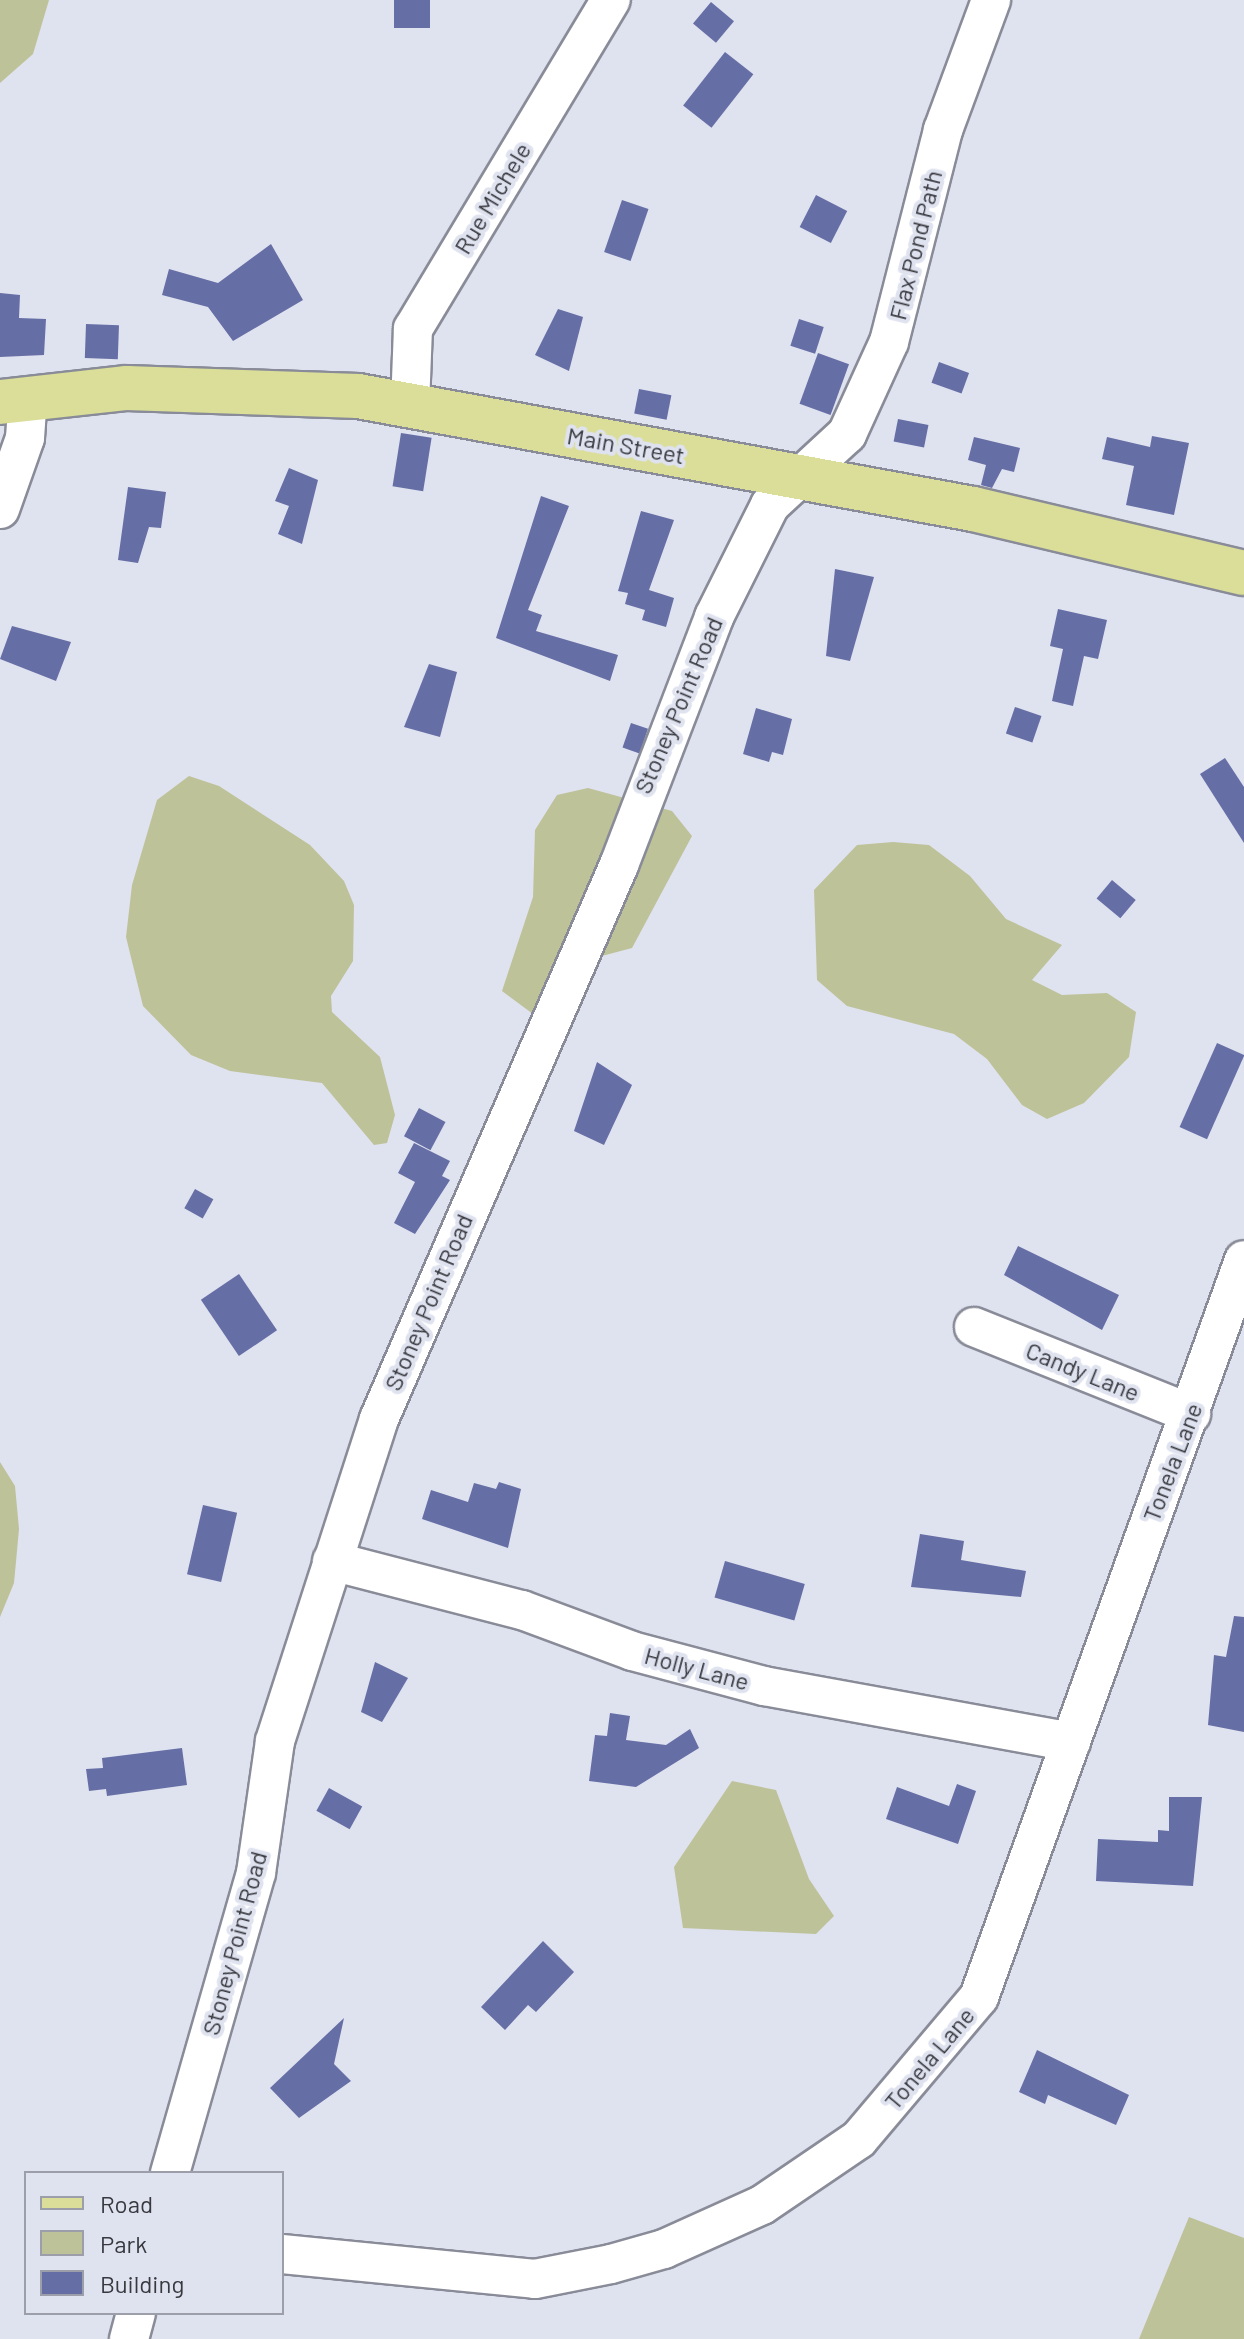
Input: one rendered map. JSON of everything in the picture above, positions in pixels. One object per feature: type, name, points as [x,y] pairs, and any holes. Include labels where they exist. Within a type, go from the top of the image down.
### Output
[{"type":"main road","name":"Main Street","points":[[14,401],[127,388],[266,389],[410,406],[1057,526],[1244,573]]},
{"type":"street","name":"Rue Michele","points":[[410,406],[413,329],[611,0]]},
{"type":"street","name":"Flax Pond Path","points":[[804,478],[847,434],[889,342],[943,130],[991,0]]},
{"type":"street","points":[[0,509],[25,438],[14,401]]},
{"type":"street","name":"Stoney Point Road","points":[[171,2171],[256,1873],[275,1741],[379,1419],[608,893],[714,617],[770,505],[804,478]]},
{"type":"street","name":"Tonela Lane","points":[[284,2254],[535,2279],[664,2249],[804,2178],[859,2139],[979,1997],[1244,1260]]},
{"type":"street","name":"Candy Lane","points":[[974,1327],[1191,1414]]},
{"type":"street","name":"Holly Lane","points":[[332,1561],[522,1610],[632,1651],[764,1686],[1071,1742]]},
{"type":"street","points":[[129,2339],[135,2315]]},
{"type":"green space","points":[[0,0],[49,0],[33,54],[0,83]]},
{"type":"green space","points":[[189,776],[219,786],[310,845],[344,881],[354,905],[353,961],[331,996],[332,1012],[380,1057],[395,1115],[387,1143],[374,1145],[322,1083],[230,1071],[191,1055],[143,1006],[126,937],[132,885],[157,800]]},
{"type":"green space","points":[[588,788],[672,811],[692,836],[632,948],[598,957],[548,1012],[533,1014],[502,991],[533,897],[535,830],[557,795]]},
{"type":"green space","points":[[893,842],[929,845],[970,876],[1006,919],[1062,945],[1032,980],[1062,995],[1107,993],[1136,1012],[1129,1057],[1084,1103],[1047,1119],[1022,1105],[987,1059],[954,1034],[847,1006],[817,980],[814,890],[857,845]]},
{"type":"green space","points":[[0,1462],[15,1486],[19,1529],[14,1583],[0,1617]]},
{"type":"green space","points":[[732,1781],[776,1790],[809,1879],[834,1916],[816,1934],[683,1928],[674,1867]]},
{"type":"green space","points":[[1189,2217],[1244,2238],[1244,2339],[1139,2339]]},
{"type":"building","points":[[394,0],[430,0],[430,28],[394,28]]},
{"type":"building","points":[[711,2],[734,21],[716,43],[693,23]]},
{"type":"building","points":[[725,52],[753,74],[712,128],[683,106]]},
{"type":"building","points":[[816,195],[847,211],[831,243],[800,227]]},
{"type":"building","points":[[622,200],[648,209],[631,261],[604,252]]},
{"type":"building","points":[[271,244],[303,300],[233,341],[208,307],[162,295],[169,269],[218,283]]},
{"type":"building","points":[[0,293],[20,295],[19,318],[46,319],[44,355],[0,357]]},
{"type":"building","points":[[558,309],[583,317],[569,371],[535,355]]},
{"type":"building","points":[[799,319],[824,327],[815,354],[790,346]]},
{"type":"building","points":[[86,324],[119,325],[118,359],[85,358]]},
{"type":"building","points":[[818,353],[849,364],[831,415],[800,404]]},
{"type":"building","points":[[939,362],[969,373],[962,394],[931,383]]},
{"type":"building","points":[[639,389],[671,395],[667,420],[634,414]]},
{"type":"building","points":[[898,419],[928,425],[924,447],[894,442]]},
{"type":"building","points":[[401,433],[432,438],[423,491],[393,486]]},
{"type":"building","points":[[1152,436],[1189,443],[1174,515],[1126,505],[1134,466],[1102,459],[1107,437],[1150,447]]},
{"type":"building","points":[[974,437],[1020,448],[1014,472],[1002,469],[992,488],[981,485],[986,465],[968,460]]},
{"type":"building","points":[[289,468],[318,480],[302,544],[278,534],[289,506],[275,501]]},
{"type":"building","points":[[128,487],[166,492],[161,528],[149,527],[138,563],[118,560]]},
{"type":"building","points":[[541,496],[569,506],[528,610],[542,615],[536,631],[618,655],[610,681],[496,638]]},
{"type":"building","points":[[641,511],[674,520],[649,590],[674,598],[666,627],[642,620],[645,610],[625,604],[628,593],[618,591]]},
{"type":"building","points":[[835,569],[874,577],[850,661],[826,656]]},
{"type":"building","points":[[1058,609],[1107,620],[1098,659],[1084,656],[1073,706],[1052,701],[1063,649],[1050,646]]},
{"type":"building","points":[[12,626],[71,642],[56,681],[0,659]]},
{"type":"building","points":[[429,664],[457,672],[440,737],[404,727]]},
{"type":"building","points":[[1015,707],[1041,716],[1032,743],[1006,733]]},
{"type":"building","points":[[756,708],[792,719],[783,755],[772,752],[769,762],[743,754]]},
{"type":"building","points":[[631,723],[648,729],[640,753],[623,748]]},
{"type":"building","points":[[1225,758],[1244,787],[1244,843],[1200,774]]},
{"type":"building","points":[[1112,880],[1136,900],[1120,918],[1097,898]]},
{"type":"building","points":[[1217,1043],[1244,1056],[1207,1139],[1180,1127]]},
{"type":"building","points":[[597,1062],[632,1085],[604,1145],[574,1131]]},
{"type":"building","points":[[419,1108],[445,1122],[430,1150],[404,1136]]},
{"type":"building","points":[[414,1143],[450,1161],[442,1176],[450,1180],[415,1234],[394,1223],[415,1182],[398,1173]]},
{"type":"building","points":[[195,1189],[213,1199],[203,1218],[184,1208]]},
{"type":"building","points":[[1018,1246],[1119,1295],[1102,1330],[1004,1275]]},
{"type":"building","points":[[239,1274],[277,1330],[239,1356],[201,1300]]},
{"type":"building","points":[[499,1482],[521,1489],[508,1548],[422,1519],[431,1490],[468,1502],[474,1483],[496,1489]]},
{"type":"building","points":[[203,1505],[237,1513],[221,1582],[187,1574]]},
{"type":"building","points":[[920,1534],[964,1541],[961,1560],[1026,1571],[1021,1597],[911,1587]]},
{"type":"building","points":[[725,1561],[805,1584],[794,1620],[715,1598]]},
{"type":"building","points":[[1234,1616],[1244,1617],[1244,1732],[1208,1725],[1214,1655],[1226,1657]]},
{"type":"building","points":[[375,1662],[408,1678],[382,1722],[361,1712]]},
{"type":"building","points":[[610,1713],[630,1716],[626,1740],[666,1745],[690,1729],[699,1748],[636,1787],[589,1781],[595,1735],[607,1736]]},
{"type":"building","points":[[182,1748],[187,1785],[107,1796],[106,1789],[89,1791],[86,1769],[103,1768],[102,1758]]},
{"type":"building","points":[[957,1784],[976,1791],[958,1844],[886,1819],[897,1787],[949,1806]]},
{"type":"building","points":[[329,1788],[362,1806],[350,1829],[316,1811]]},
{"type":"building","points":[[1169,1797],[1202,1797],[1193,1886],[1096,1881],[1098,1839],[1158,1842],[1158,1830],[1169,1831]]},
{"type":"building","points":[[543,1941],[574,1972],[536,2012],[528,2005],[505,2030],[481,2007]]},
{"type":"building","points":[[344,2018],[334,2064],[351,2081],[299,2118],[270,2088]]},
{"type":"building","points":[[1037,2050],[1129,2095],[1116,2125],[1048,2095],[1045,2104],[1019,2092]]}]
